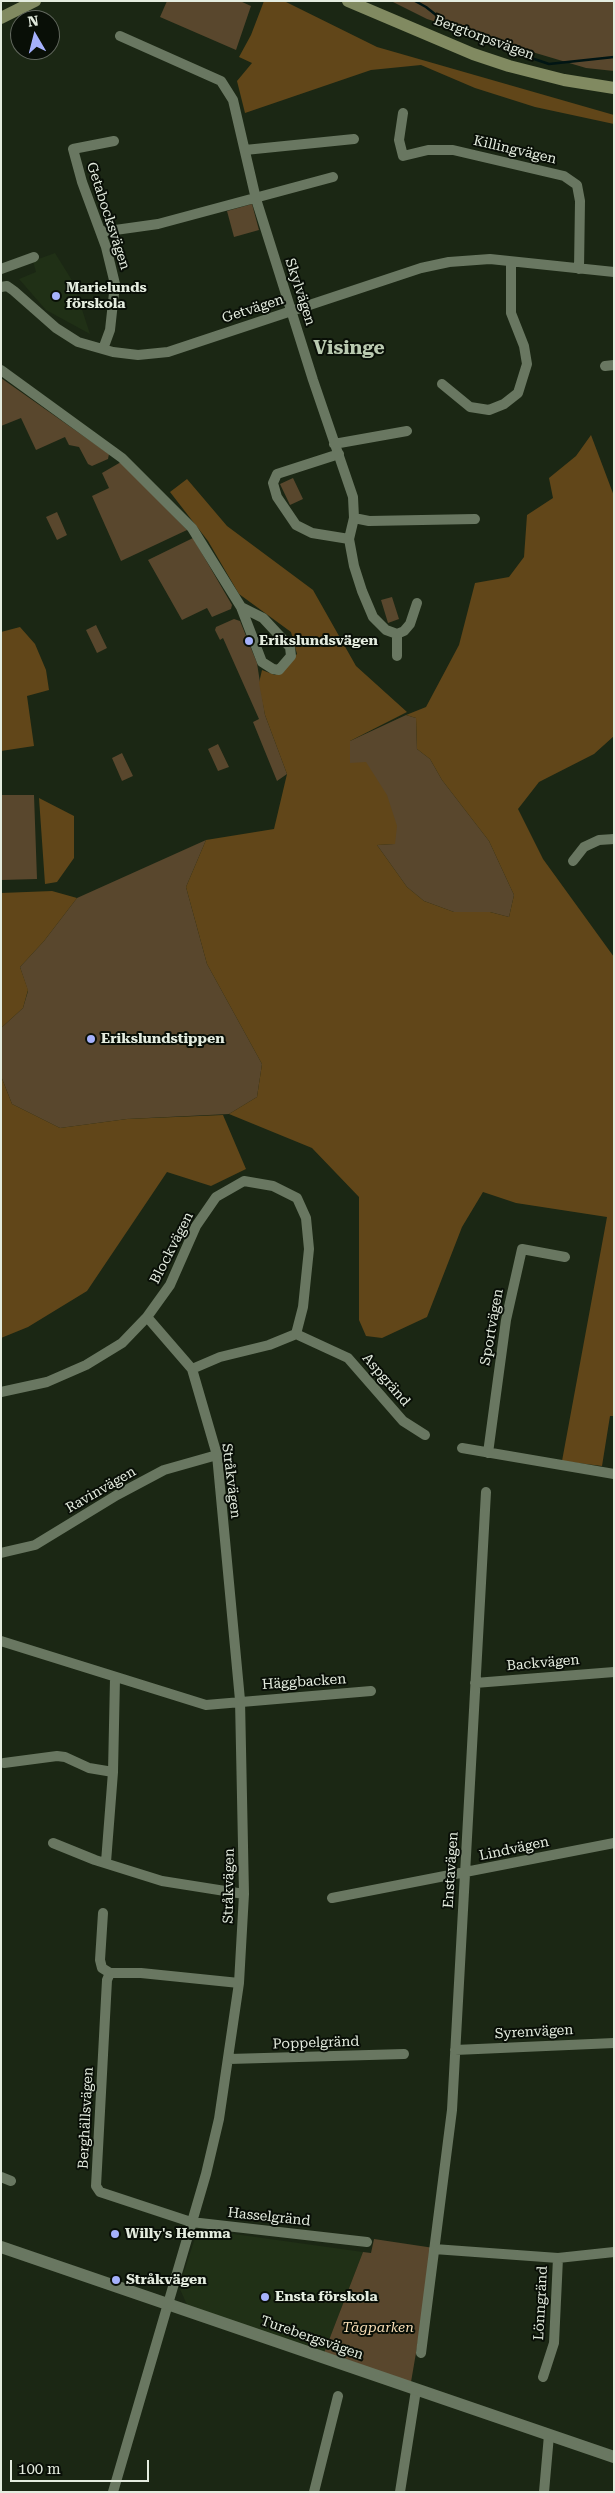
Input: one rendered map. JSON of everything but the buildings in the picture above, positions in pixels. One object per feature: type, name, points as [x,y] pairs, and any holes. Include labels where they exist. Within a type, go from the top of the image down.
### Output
[{"type":"main road","points":[[1,18],[36,1]]},
{"type":"main road","name":"Bergtorpsvägen","points":[[348,1],[473,54],[509,66],[564,80],[614,88]]},
{"type":"street","name":"Skylvägen","points":[[120,36],[221,81],[233,100],[256,198],[353,498],[354,518],[349,539],[354,566],[373,617],[386,630],[396,634]]},
{"type":"street","name":"Killingvägen","points":[[403,114],[399,140],[404,156],[428,150],[453,150],[564,176],[577,185],[580,201],[579,269]]},
{"type":"street","points":[[245,150],[354,139]]},
{"type":"street","name":"Getabocksvägen","points":[[103,349],[110,330],[115,284],[101,232],[82,182],[73,149],[114,141]]},
{"type":"street","points":[[101,232],[158,224],[333,177]]},
{"type":"street","name":"Getvägen","points":[[34,257],[1,270],[4,287],[14,291],[56,328],[78,342],[103,349],[138,355],[163,353],[421,268],[449,262],[490,258],[511,262],[614,272]]},
{"type":"street","points":[[442,384],[470,408],[489,410],[504,404],[518,393],[527,364],[524,346],[511,313],[511,262]]},
{"type":"street","points":[[1,370],[122,458],[192,528],[241,608],[262,662],[279,670],[291,656],[290,647],[263,618],[241,608]]},
{"type":"street","points":[[334,444],[407,431]]},
{"type":"street","points":[[339,454],[277,474],[273,483],[277,497],[296,525],[312,534],[349,539]]},
{"type":"street","points":[[354,518],[369,520],[475,519]]},
{"type":"street","points":[[397,656],[396,634],[404,631],[410,624],[417,603]]},
{"type":"street","points":[[574,862],[584,847],[598,840],[614,839]]},
{"type":"street","name":"Blockvägen","points":[[147,1316],[170,1285],[196,1226],[216,1198],[244,1181],[273,1186],[297,1198],[306,1218],[309,1249],[303,1307],[296,1334]]},
{"type":"street","name":"Sportvägen","points":[[488,1453],[502,1340],[522,1249],[565,1257]]},
{"type":"street","points":[[1,1392],[47,1382],[86,1365],[122,1343],[147,1316]]},
{"type":"street","name":"Stråkvägen","points":[[113,2492],[168,2305],[219,2119],[239,1983],[244,1894],[240,1700],[217,1455],[192,1369],[147,1316]]},
{"type":"street","points":[[192,1369],[220,1357],[269,1345],[296,1334]]},
{"type":"street","name":"Aspgränd","points":[[296,1334],[348,1358],[403,1421],[425,1435]]},
{"type":"street","points":[[462,1448],[614,1474]]},
{"type":"street","name":"Ravinvägen","points":[[1,1553],[35,1545],[116,1495],[164,1470],[217,1455]]},
{"type":"street","name":"Enstavägen","points":[[421,2353],[452,2110],[486,1492]]},
{"type":"street","name":"Häggbacken","points":[[1,1640],[114,1678],[206,1705],[240,1700],[371,1691]]},
{"type":"street","name":"Backvägen","points":[[475,1683],[614,1672]]},
{"type":"street","points":[[106,1862],[113,1772],[114,1678]]},
{"type":"street","points":[[4,1763],[57,1756],[73,1760],[89,1768],[113,1772]]},
{"type":"street","points":[[53,1843],[79,1854],[162,1881],[244,1894]]},
{"type":"street","name":"Lindvägen","points":[[332,1898],[614,1843]]},
{"type":"street","points":[[103,1913],[100,1960],[102,1968],[110,1973],[141,1973],[239,1983]]},
{"type":"street","name":"Berghällsvägen","points":[[110,1973],[107,1980],[96,2186],[100,2192],[168,2215]]},
{"type":"street","name":"Syrenvägen","points":[[455,2050],[614,2043]]},
{"type":"street","name":"Poppelgränd","points":[[229,2060],[404,2054]]},
{"type":"street","points":[[1,2177],[11,2181]]},
{"type":"street","name":"Hasselgränd","points":[[168,2215],[191,2222],[367,2242]]},
{"type":"street","name":"Turebergsvägen","points":[[1,2247],[614,2457]]},
{"type":"street","points":[[434,2249],[558,2258],[614,2252]]},
{"type":"street","name":"Lönngränd","points":[[543,2377],[554,2343],[558,2258]]},
{"type":"street","points":[[400,2492],[416,2390]]},
{"type":"street","points":[[314,2492],[338,2396]]},
{"type":"street","points":[[544,2492],[549,2435]]},
{"type":"shaded area","points":[[264,1],[284,1],[377,47],[614,115],[614,124],[535,107],[475,88],[421,65],[371,70],[245,113],[237,81],[252,63],[239,57],[251,35]]},
{"type":"shaded area","name":"Marielunds förskola","points":[[55,253],[73,282],[90,334],[46,310],[19,279],[36,272],[33,261]]},
{"type":"shaded area","points":[[591,435],[614,496],[614,736],[594,754],[539,782],[518,809],[543,859],[614,957],[614,1416],[610,1416],[602,1466],[562,1461],[607,1217],[516,1203],[483,1192],[462,1227],[427,1317],[382,1338],[366,1336],[359,1320],[359,1197],[312,1148],[229,1114],[257,1097],[262,1064],[207,964],[186,887],[206,840],[274,829],[287,774],[265,715],[259,683],[262,670],[275,675],[297,654],[291,632],[239,594],[208,541],[170,492],[187,479],[227,526],[313,590],[356,666],[407,712],[350,741],[350,763],[366,762],[387,795],[397,826],[395,844],[377,845],[407,887],[424,901],[454,912],[490,912],[509,917],[514,895],[489,841],[442,780],[430,759],[417,749],[416,718],[406,715],[426,707],[459,645],[475,583],[509,577],[524,557],[527,515],[553,498],[549,478],[576,456]]},
{"type":"shaded area","points":[[20,627],[35,644],[46,670],[49,690],[27,696],[34,746],[1,751],[1,632]]},
{"type":"shaded area","points":[[39,798],[74,816],[74,858],[57,882],[45,884]]},
{"type":"shaded area","points":[[52,891],[77,898],[44,941],[20,967],[28,990],[23,1008],[1,1028],[1,893]]},
{"type":"shaded area","points":[[1,1076],[12,1104],[60,1128],[127,1119],[223,1115],[246,1169],[211,1186],[167,1172],[87,1291],[28,1327],[1,1338]]},
{"type":"shaded area","name":"Ensta förskola","points":[[198,2229],[363,2252],[324,2353],[188,2307],[179,2287]]},
{"type":"green space","points":[[167,1],[240,1],[251,6],[236,50],[160,17]]},
{"type":"green space","points":[[391,1],[614,1],[614,71],[586,68],[492,40],[427,19]]},
{"type":"green space","points":[[252,204],[259,230],[234,237],[227,211]]},
{"type":"green space","points":[[1,378],[109,454],[108,459],[92,466],[88,464],[79,447],[69,445],[65,437],[36,450],[21,418],[1,426]]},
{"type":"green space","points":[[121,462],[187,530],[121,561],[92,496],[109,488],[102,473]]},
{"type":"green space","points":[[293,478],[303,499],[290,505],[280,484]]},
{"type":"green space","points":[[57,512],[67,535],[57,540],[46,517]]},
{"type":"green space","points":[[193,538],[232,605],[231,609],[212,617],[207,608],[182,620],[148,560]]},
{"type":"green space","points":[[392,597],[399,619],[388,623],[381,600]]},
{"type":"green space","points":[[234,619],[240,621],[257,663],[265,715],[287,774],[277,781],[253,722],[259,719],[223,638],[220,640],[215,630],[216,627]]},
{"type":"green space","points":[[96,625],[107,648],[97,653],[86,630]]},
{"type":"green space","points":[[406,715],[416,718],[417,749],[430,759],[442,780],[489,841],[514,895],[509,917],[490,912],[454,912],[424,901],[407,887],[377,845],[394,844],[350,763],[350,741]]},
{"type":"green space","points":[[218,744],[229,767],[218,771],[208,749]]},
{"type":"green space","points":[[122,753],[133,776],[122,781],[112,758]]},
{"type":"green space","points":[[1,795],[34,795],[37,879],[1,880]]},
{"type":"green space","points":[[206,840],[186,887],[207,964],[262,1064],[257,1097],[229,1114],[127,1119],[60,1128],[12,1104],[1,1076],[1,1028],[23,1008],[28,991],[20,967],[44,941],[77,898]]},
{"type":"green space","name":"Tågparken","points":[[374,2239],[434,2248],[411,2382],[324,2353],[363,2252],[371,2253]]},
{"type":"waterway","points":[[415,1],[426,7],[460,34],[549,64],[614,57]]},
{"type":"place","name":"Marielunds förskola","points":[[56,296]]},
{"type":"place","name":"Erikslundsvägen","points":[[249,641]]},
{"type":"place","name":"Erikslundstippen","points":[[91,1039]]},
{"type":"place","name":"Willy's Hemma","points":[[115,2234]]},
{"type":"place","name":"Stråkvägen","points":[[116,2280]]},
{"type":"place","name":"Ensta förskola","points":[[265,2297]]},
{"type":"district","name":"Visinge","points":[[349,348]]}]
